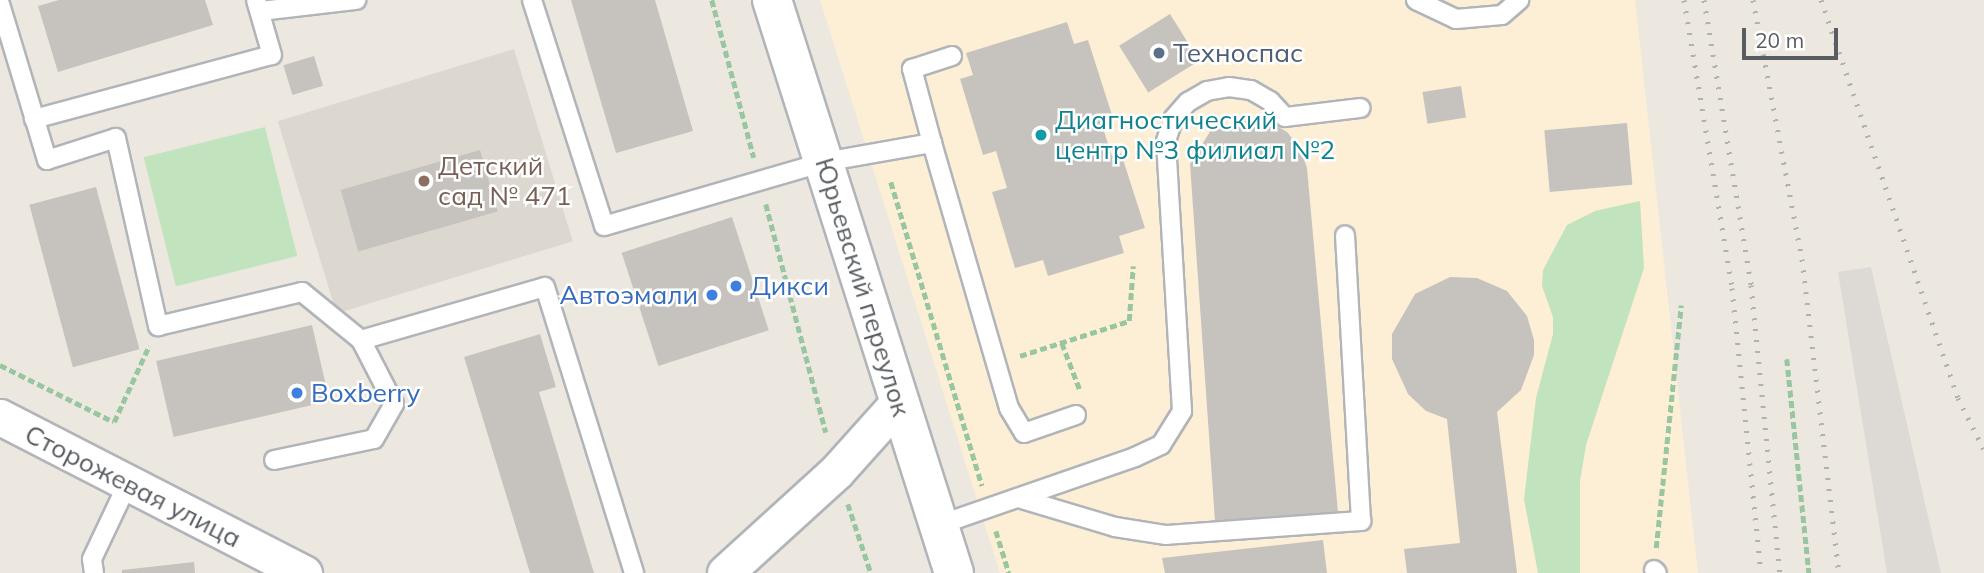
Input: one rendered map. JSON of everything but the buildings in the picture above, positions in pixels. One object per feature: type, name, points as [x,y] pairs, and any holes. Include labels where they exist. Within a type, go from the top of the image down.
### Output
[{"type":"street","name":"Юрьевский переулок","points":[[772,0],[954,573]]},
{"type":"street","points":[[725,573],[836,472],[898,403]]},
{"type":"street","name":"Сторожевая улица","points":[[0,417],[304,573]]},
{"type":"lane","points":[[34,119],[272,55],[259,6],[356,0]]},
{"type":"lane","points":[[532,0],[604,226],[824,162],[932,143]]},
{"type":"lane","points":[[1416,0],[1456,19],[1502,15],[1519,0]]},
{"type":"lane","points":[[0,4],[47,160],[116,138],[158,326],[302,292],[361,340],[394,404],[374,439],[274,460]]},
{"type":"lane","points":[[952,56],[912,69],[1009,408],[1024,433],[1076,415]]},
{"type":"lane","points":[[939,525],[1161,445],[1182,411],[1166,141],[1173,119],[1188,102],[1207,91],[1229,87],[1251,90],[1270,101],[1285,117],[1360,108]]},
{"type":"lane","points":[[1018,498],[1115,527],[1166,535],[1362,521],[1345,235]]},
{"type":"lane","points":[[361,340],[545,287],[634,573]]},
{"type":"lane","points":[[94,573],[92,559],[128,483]]},
{"type":"path","points":[[712,0],[836,472],[872,573]]},
{"type":"path","points":[[891,182],[1009,573]]},
{"type":"path","points":[[996,364],[1129,321],[1133,266]]},
{"type":"path","points":[[1655,572],[1681,304]]},
{"type":"path","points":[[0,365],[114,422],[158,326]]},
{"type":"path","points":[[1061,343],[1081,393],[1076,415]]},
{"type":"path","points":[[1787,359],[1809,573]]},
{"type":"shaded area","points":[[820,0],[1635,0],[1698,573],[1000,573]]},
{"type":"shaded area","name":"Детский сад № 471","points":[[514,49],[573,241],[337,313],[278,121]]},
{"type":"shaded area","points":[[1871,267],[1941,573],[1887,573],[1838,272]]},
{"type":"green space","points":[[265,127],[297,256],[176,286],[144,157]]},
{"type":"green space","points":[[1640,201],[1644,268],[1586,445],[1580,481],[1580,573],[1538,573],[1524,499],[1536,398],[1553,334],[1553,317],[1542,286],[1543,270],[1567,225],[1595,211]]},
{"type":"railway","points":[[1684,0],[1732,288],[1761,573]]},
{"type":"railway","points":[[1704,0],[1751,285],[1780,573]]},
{"type":"railway","points":[[1753,0],[1802,259],[1839,573]]},
{"type":"railway","points":[[1821,0],[1958,398],[1984,450]]},
{"type":"place","name":"Техноспас","points":[[1159,53]]},
{"type":"place","name":"Диагностический центр №3 филиал №2","points":[[1041,135]]},
{"type":"place","name":"Детский сад № 471","points":[[424,181]]},
{"type":"place","name":"Дикси","points":[[736,286]]},
{"type":"place","name":"Автоэмали","points":[[712,295]]},
{"type":"place","name":"Boxberry","points":[[297,393]]}]
